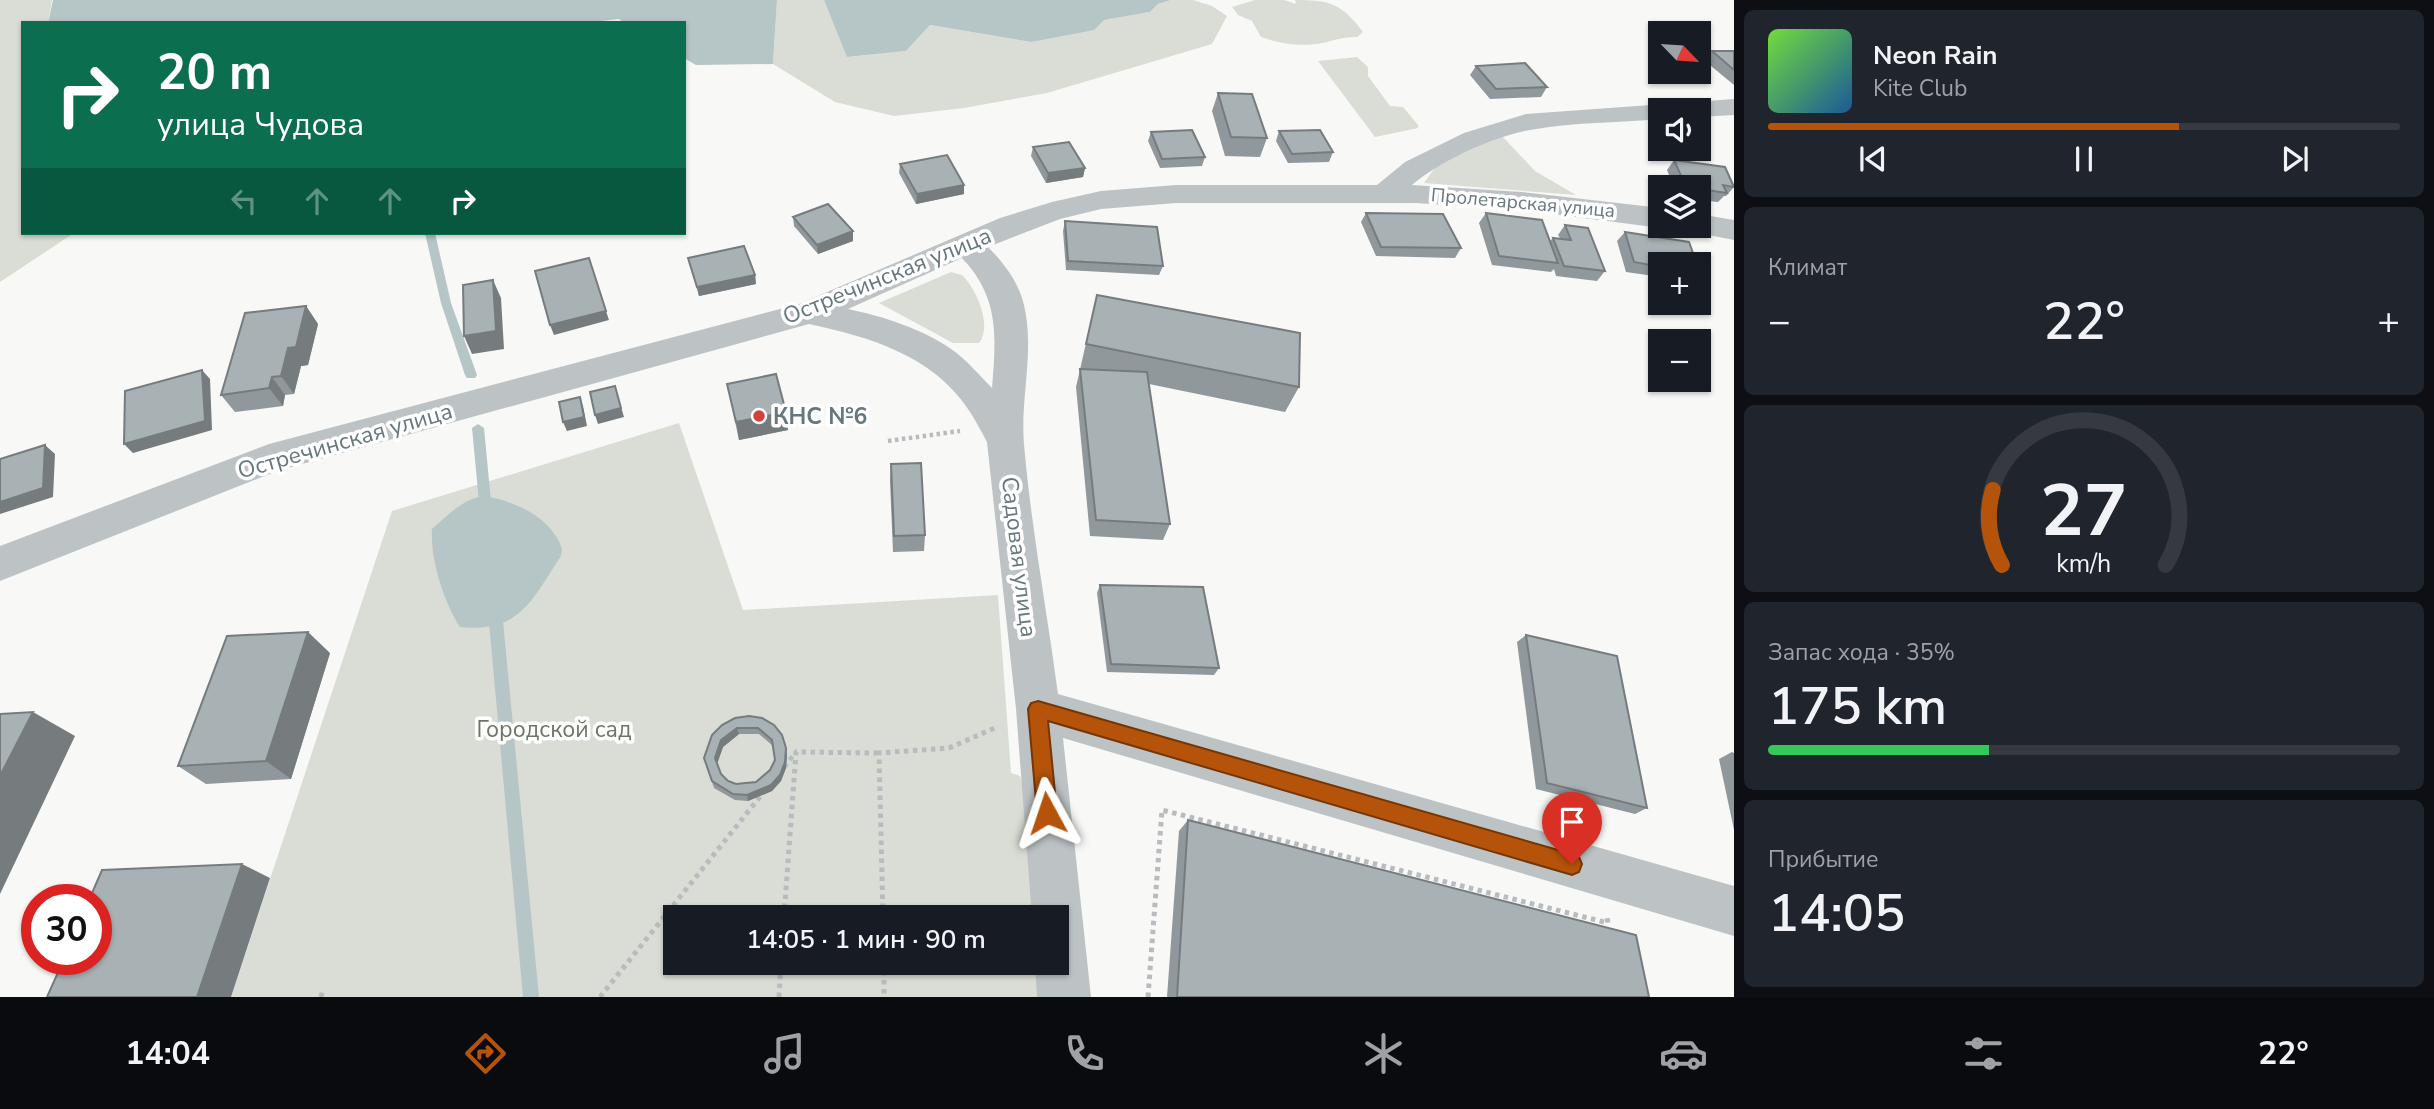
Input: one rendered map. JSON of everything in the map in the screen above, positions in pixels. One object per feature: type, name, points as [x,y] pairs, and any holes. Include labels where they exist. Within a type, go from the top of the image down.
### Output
[{"type":"street","points":[[1711,108],[1734,107]]},
{"type":"street","points":[[1385,193],[1415,167],[1475,139],[1525,122],[1648,112]]},
{"type":"street","name":"Пролетарская улица","points":[[1385,193],[1522,201],[1648,216]]},
{"type":"street","name":"Остречинская улица","points":[[0,564],[269,459],[809,313],[1052,211],[1101,200],[1176,194],[1385,193]]},
{"type":"street","points":[[1711,226],[1734,230]]},
{"type":"street","points":[[967,245],[987,264],[1000,284],[1008,307],[1010,339],[1005,442]]},
{"type":"street","name":"Садовая улица","points":[[809,313],[859,323],[919,346],[941,359],[980,398],[1005,442],[1038,709],[1056,905]]},
{"type":"street","points":[[1038,709],[1734,911]]},
{"type":"street","name":"Садовая улица","points":[[1062,975],[1064,997]]},
{"type":"path","points":[[888,441],[958,431],[972,432],[1005,442]]},
{"type":"path","points":[[796,752],[879,753],[949,748],[1038,709]]},
{"type":"path","points":[[779,773],[796,752]]},
{"type":"path","points":[[786,905],[796,752]]},
{"type":"path","points":[[879,753],[883,905]]},
{"type":"path","points":[[600,997],[770,784]]},
{"type":"path","points":[[1148,997],[1162,810],[1608,923]]},
{"type":"path","points":[[779,997],[780,975]]},
{"type":"path","points":[[884,975],[884,997]]},
{"type":"path","points":[[321,997],[323,989]]},
{"type":"green space","points":[[0,0],[52,0],[48,21],[21,21],[21,235],[71,235],[0,282]]},
{"type":"green space","points":[[777,0],[824,0],[848,57],[906,51],[930,25],[1031,42],[1103,20],[1150,12],[1158,4],[1171,0],[1193,0],[1212,6],[1227,16],[1212,44],[1047,93],[964,108],[894,116],[835,102],[773,64]]},
{"type":"green space","points":[[1255,0],[1284,0],[1296,4],[1295,0],[1326,2],[1341,9],[1363,32],[1357,37],[1307,45],[1261,37],[1252,21],[1238,15],[1232,7]]},
{"type":"green space","points":[[1357,57],[1368,67],[1368,76],[1390,106],[1403,107],[1418,128],[1375,137],[1318,61]]},
{"type":"green space","points":[[1501,135],[1535,171],[1576,195],[1424,183],[1437,165]]},
{"type":"green space","points":[[951,272],[962,275],[967,281],[981,308],[984,327],[979,343],[953,343],[879,303]]},
{"type":"green space","name":"Городской сад","points":[[679,423],[743,610],[998,595],[1011,773],[1020,776],[1028,805],[1037,905],[663,905],[663,975],[1042,975],[1043,997],[231,997],[392,511]]},
{"type":"shaded area","points":[[53,0],[777,0],[773,64],[696,65],[686,59],[686,21],[48,21]]},
{"type":"shaded area","points":[[824,0],[1171,0],[1158,4],[1150,12],[1104,20],[1094,30],[1031,42],[930,25],[906,51],[847,57]]},
{"type":"shaded area","points":[[483,496],[507,501],[541,519],[557,538],[562,549],[561,556],[532,599],[511,619],[497,625],[460,627],[439,580],[433,553],[432,529],[462,504]]},
{"type":"building","points":[[1712,51],[1734,51],[1734,70]]},
{"type":"building","points":[[1525,63],[1547,87],[1496,89],[1476,66]]},
{"type":"building","points":[[1218,93],[1252,94],[1267,138],[1231,137]]},
{"type":"building","points":[[1192,130],[1205,157],[1162,159],[1151,132]]},
{"type":"building","points":[[1320,130],[1333,152],[1292,154],[1279,131]]},
{"type":"building","points":[[1069,142],[1085,168],[1048,173],[1033,147]]},
{"type":"building","points":[[947,155],[964,185],[917,194],[900,164]]},
{"type":"building","points":[[1674,161],[1725,167],[1734,187],[1723,185],[1727,193],[1711,191],[1711,175],[1681,175]]},
{"type":"building","points":[[828,204],[853,231],[817,245],[793,217]]},
{"type":"building","points":[[1366,213],[1443,214],[1461,248],[1381,247]]},
{"type":"building","points":[[1486,213],[1542,220],[1558,263],[1499,256]]},
{"type":"building","points":[[1065,221],[1157,227],[1163,266],[1068,261]]},
{"type":"building","points":[[1565,225],[1588,228],[1605,271],[1564,266],[1553,238],[1571,240]]},
{"type":"building","points":[[1625,232],[1648,236],[1648,238],[1689,242],[1693,252],[1648,252],[1648,265],[1634,262]]},
{"type":"building","points":[[744,246],[755,275],[697,287],[688,258]]},
{"type":"building","points":[[589,258],[606,311],[550,325],[535,271]]},
{"type":"building","points":[[493,280],[496,331],[464,336],[463,285]]},
{"type":"building","points":[[1097,295],[1300,333],[1299,387],[1086,344]]},
{"type":"building","points":[[306,306],[296,347],[288,348],[281,376],[272,377],[269,388],[221,395],[245,313]]},
{"type":"building","points":[[1080,369],[1147,372],[1170,524],[1096,520]]},
{"type":"building","points":[[202,370],[205,421],[124,444],[125,391]]},
{"type":"building","points":[[776,374],[786,412],[736,422],[727,384]]},
{"type":"building","points":[[615,386],[621,408],[595,415],[590,392]]},
{"type":"building","points":[[580,397],[584,417],[563,422],[559,402]]},
{"type":"building","points":[[45,445],[43,488],[0,502],[0,459]]},
{"type":"building","points":[[921,463],[925,535],[894,536],[891,464]]},
{"type":"building","points":[[1100,585],[1203,587],[1219,668],[1111,664]]},
{"type":"building","points":[[308,632],[266,761],[178,766],[227,636]]},
{"type":"building","points":[[1526,635],[1617,656],[1647,808],[1547,783]]},
{"type":"building","points":[[33,712],[0,776],[0,714]]},
{"type":"building","points":[[735,718],[762,718],[774,725],[782,735],[786,748],[780,775],[771,785],[747,795],[733,794],[712,781],[704,758],[712,735]],"holes":[[[737,728],[758,728],[772,740],[775,760],[770,770],[756,782],[736,784],[728,781],[721,774],[715,758],[721,740]]]},
{"type":"building","points":[[1188,820],[1636,935],[1649,997],[1177,997]]},
{"type":"building","points":[[242,864],[197,997],[47,997],[57,975],[112,975],[112,884],[96,884],[102,870]]},
{"type":"waterway","points":[[430,235],[446,303],[471,375]]},
{"type":"waterway","points":[[478,428],[486,512]]},
{"type":"waterway","points":[[495,611],[531,997]]},
{"type":"place","name":"КНС №6","points":[[759,416]]},
{"type":"route","points":[[1047,813],[1038,709],[1572,864]]}]
